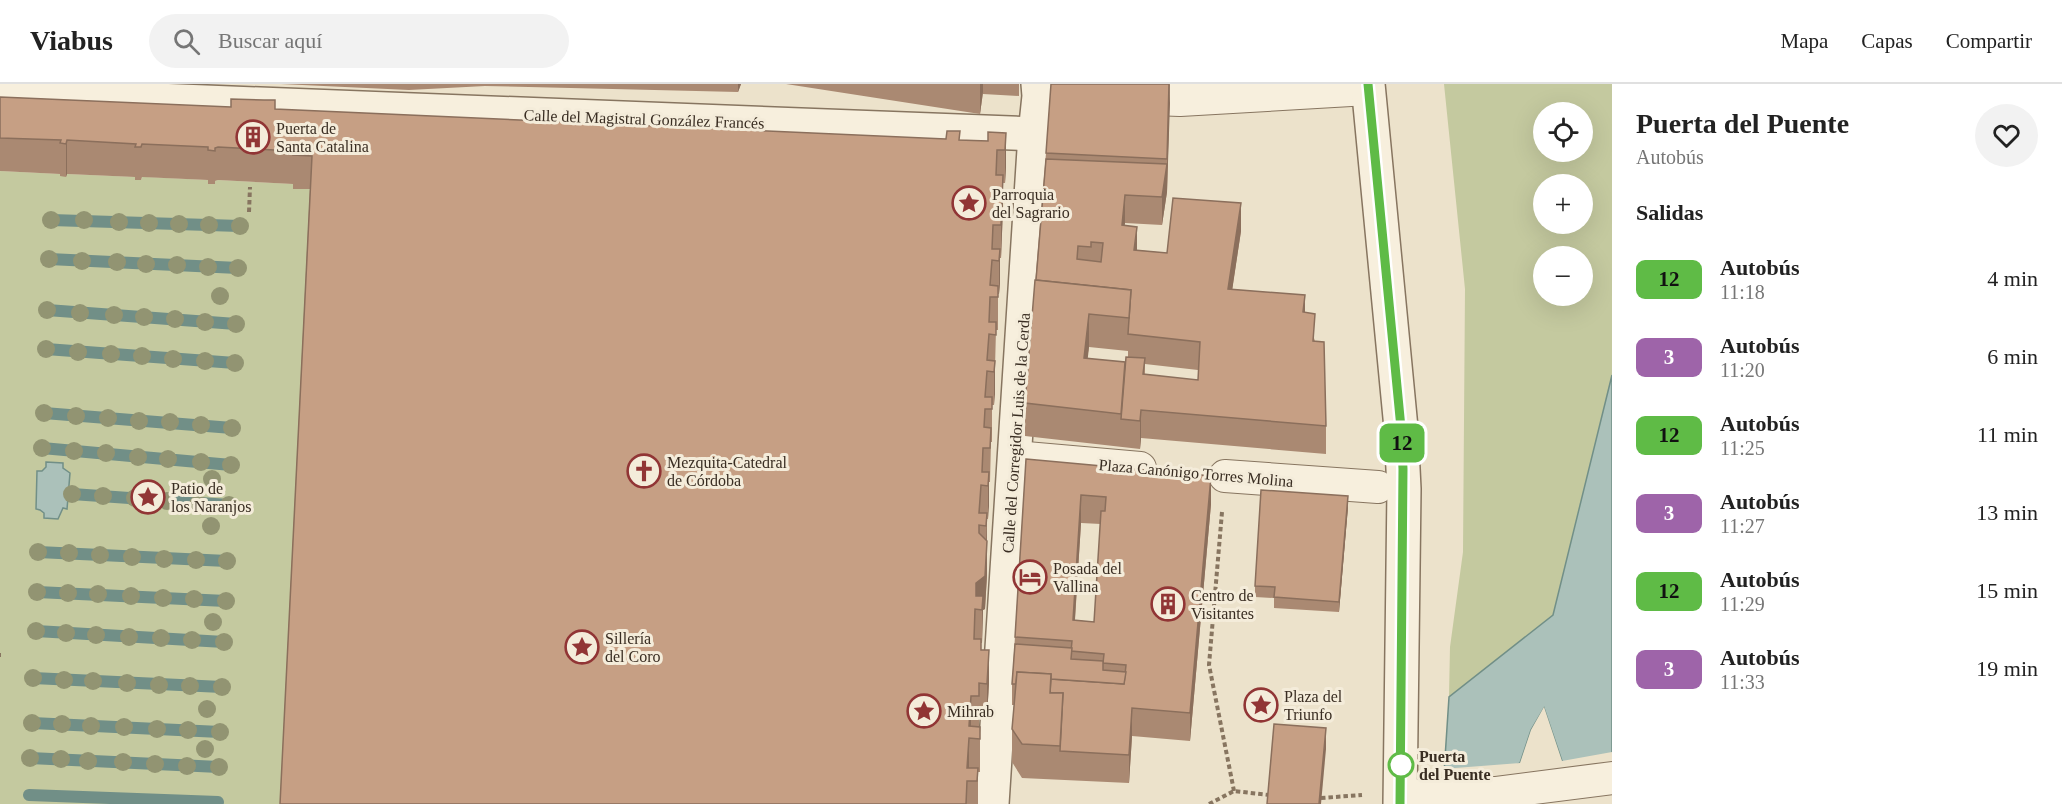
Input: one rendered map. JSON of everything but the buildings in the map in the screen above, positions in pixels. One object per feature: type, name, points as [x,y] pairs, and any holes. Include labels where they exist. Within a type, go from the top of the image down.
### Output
[{"type":"street","points":[[1098,98],[1180,100],[1368,87],[1403,459],[1401,800],[1422,794],[1495,793],[1612,778]]},
{"type":"street","name":"Calle del Magistral González Francés","points":[[0,94],[138,91],[253,94],[1035,134]]},
{"type":"street","name":"Calle del Corregidor Luis de la Cerda","points":[[992,804],[1035,134],[1046,92]]},
{"type":"street","name":"Plaza Canónigo Torres Molina","points":[[1014,457],[1140,468]]},
{"type":"street","name":"Plaza Canónigo Torres Molina","points":[[1225,476],[1378,487]]},
{"type":"path","points":[[249,212],[250,187]]},
{"type":"path","name":"Plaza Canónigo Torres Molina","points":[[1140,468],[1225,476]]},
{"type":"path","points":[[1225,476],[1209,666],[1234,791]]},
{"type":"path","points":[[1209,804],[1234,791],[1269,795]]},
{"type":"green space","points":[[1444,84],[1612,84],[1612,375],[1553,615],[1449,697],[1450,647],[1463,552],[1465,289]]},
{"type":"green space","name":"Patio de los Naranjos","points":[[0,171],[61,174],[66,177],[67,174],[136,177],[141,180],[142,177],[146,177],[208,180],[209,184],[214,184],[218,180],[294,184],[312,190],[282,804],[0,804]]},
{"type":"water","points":[[1612,375],[1612,804],[1562,761],[1544,708],[1531,730],[1520,763],[1442,804],[1449,697],[1553,615]]},
{"type":"water","points":[[46,462],[63,463],[63,468],[70,473],[67,509],[63,508],[58,519],[44,518],[44,513],[36,509],[37,471],[42,471],[46,467]]},
{"type":"pier","points":[[1544,707],[1562,761],[1612,752],[1612,804],[1564,804],[1559,761],[1544,714],[1533,731],[1523,764],[1521,804],[1439,799],[1442,769],[1520,763],[1531,730]]},
{"type":"waterway","points":[[51,220],[240,226]]},
{"type":"waterway","points":[[49,259],[238,268]]},
{"type":"waterway","points":[[47,310],[236,324]]},
{"type":"waterway","points":[[46,349],[235,363]]},
{"type":"waterway","points":[[44,413],[232,428]]},
{"type":"waterway","points":[[42,448],[231,465]]},
{"type":"waterway","points":[[72,494],[229,505]]},
{"type":"waterway","points":[[38,552],[227,561]]},
{"type":"waterway","points":[[37,592],[226,601]]},
{"type":"waterway","points":[[36,631],[224,642]]},
{"type":"waterway","points":[[33,678],[222,687]]},
{"type":"waterway","points":[[32,723],[220,732]]},
{"type":"waterway","points":[[30,758],[219,767]]},
{"type":"waterway","points":[[29,795],[218,802]]},
{"type":"bus line","name":"12","points":[[1368,84],[1401,428],[1404,489],[1400,804]]},
{"type":"place","name":"Puerta de Santa Catalina","points":[[253,137]]},
{"type":"place","name":"Parroquia del Sagrario","points":[[969,203]]},
{"type":"place","name":"Mezquita-Catedral de Córdoba","points":[[644,471]]},
{"type":"place","name":"Patio de los Naranjos","points":[[148,497]]},
{"type":"place","name":"Posada del Vallina","points":[[1030,577]]},
{"type":"place","name":"Centro de Visitantes","points":[[1168,604]]},
{"type":"place","name":"Sillería del Coro","points":[[582,647]]},
{"type":"place","name":"Plaza del Triunfo","points":[[1261,705]]},
{"type":"place","name":"Mihrab","points":[[924,711]]},
{"type":"place","name":"Puerta del Puente","points":[[1401,765]]}]
